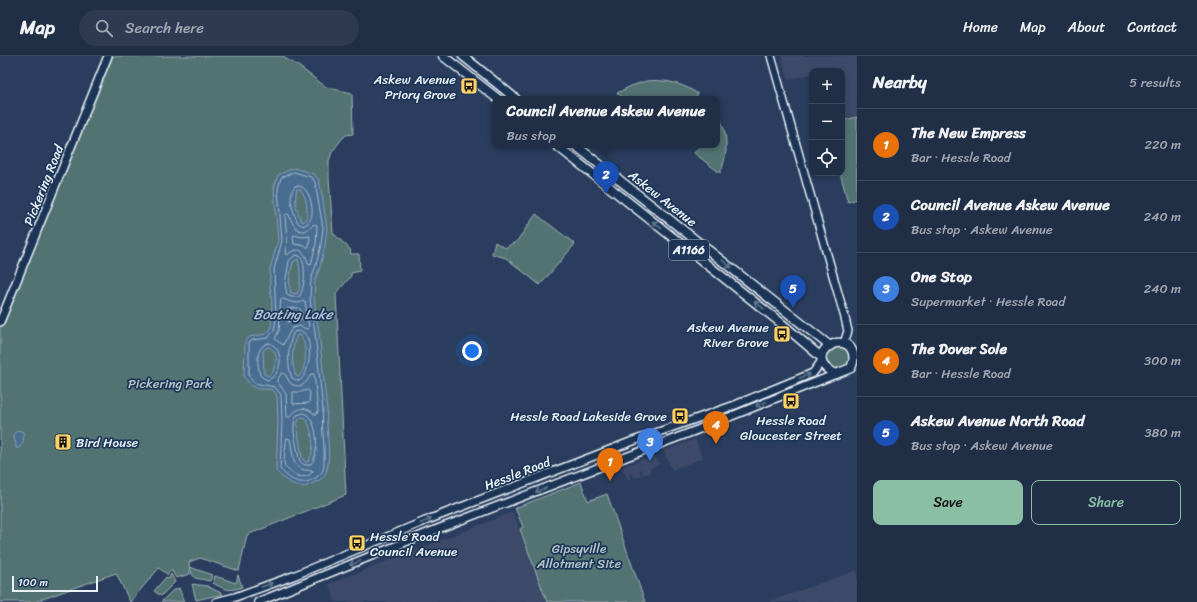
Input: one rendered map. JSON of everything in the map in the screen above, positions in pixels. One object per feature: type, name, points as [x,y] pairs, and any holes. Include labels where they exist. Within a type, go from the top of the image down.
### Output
[{"type":"main road","points":[[443,56],[494,96]]},
{"type":"main road","points":[[463,56],[512,96]]},
{"type":"main road","points":[[484,88],[492,80]]},
{"type":"main road","name":"Askew Avenue","points":[[560,148],[781,323],[821,360]]},
{"type":"main road","name":"Askew Avenue","points":[[579,148],[830,346]]},
{"type":"main road","points":[[836,343],[844,343],[855,349],[854,367],[836,374],[826,369],[821,360],[823,353],[830,346],[836,343]]},
{"type":"street","name":"Pickering Road","points":[[0,322],[108,56]]},
{"type":"street","points":[[770,56],[848,331],[844,343]]},
{"type":"street","name":"Hessle Road","points":[[216,602],[235,597],[293,576],[430,519],[633,441],[734,405],[813,373],[821,360]]},
{"type":"street","name":"Hessle Road","points":[[258,602],[435,530],[698,430],[836,374]]},
{"type":"shaded area","points":[[781,56],[857,56],[857,117],[845,120],[845,68],[809,68],[809,75],[788,80]]},
{"type":"shaded area","points":[[695,439],[703,458],[672,470],[664,451]]},
{"type":"shaded area","points":[[655,455],[659,464],[650,468],[651,472],[643,475],[641,469],[639,470],[641,476],[635,478],[632,473],[629,474],[631,479],[628,480],[622,467]]},
{"type":"shaded area","points":[[513,512],[547,602],[335,602],[329,584]]},
{"type":"shaded area","points":[[857,570],[857,602],[768,602],[832,579]]},
{"type":"green space","name":"Pickering Park","points":[[110,56],[284,56],[286,59],[297,65],[326,87],[352,93],[353,134],[346,135],[341,140],[332,152],[329,161],[333,233],[350,249],[351,254],[359,254],[360,271],[351,273],[351,276],[336,294],[346,495],[247,535],[239,571],[200,558],[189,562],[190,574],[176,578],[172,571],[169,572],[168,575],[159,568],[130,602],[116,573],[34,602],[0,602],[0,328]]},
{"type":"green space","points":[[646,81],[667,81],[686,87],[698,94],[696,96],[621,96],[617,93]]},
{"type":"green space","points":[[857,117],[857,199],[848,202],[841,176],[845,176],[845,120]]},
{"type":"green space","points":[[720,118],[725,135],[726,150],[720,173],[694,153],[698,148],[720,148]]},
{"type":"green space","points":[[536,214],[575,244],[540,285],[506,258],[492,254],[495,242],[505,248],[517,241]]},
{"type":"green space","points":[[843,346],[851,352],[849,364],[838,368],[826,364],[826,356],[829,350]]},
{"type":"green space","name":"Gipsyville Allotment Site","points":[[581,482],[588,501],[607,494],[645,602],[547,602],[520,529],[523,527],[515,508]]},
{"type":"green space","points":[[190,567],[212,575],[210,581],[195,578]]},
{"type":"green space","points":[[171,574],[175,582],[161,596],[154,591],[166,577],[169,579]]},
{"type":"green space","points":[[238,575],[242,587],[237,589],[227,589],[213,583],[215,576],[236,583]]},
{"type":"green space","points":[[192,584],[207,586],[223,594],[196,600]]},
{"type":"green space","points":[[179,588],[184,602],[161,602],[172,591]]},
{"type":"water","name":"Boating Lake","points":[[294,168],[314,174],[319,180],[327,228],[320,267],[315,280],[314,300],[319,332],[327,411],[329,455],[326,472],[322,478],[319,481],[303,487],[290,483],[276,471],[278,421],[277,396],[273,390],[258,389],[251,386],[244,377],[245,342],[249,337],[266,334],[271,329],[272,303],[270,269],[278,241],[274,188],[278,175]],"holes":[[[297,189],[300,189],[307,204],[305,221],[302,222],[296,206]],[[298,259],[300,281],[297,294],[291,293],[290,274],[293,262]],[[298,334],[302,337],[305,347],[305,363],[299,377],[296,376],[294,371],[293,360],[293,349]],[[269,347],[275,352],[276,355],[273,372],[268,376],[264,374],[263,351]],[[303,417],[306,418],[310,428],[313,445],[309,461],[305,462],[302,458],[297,424],[299,419]]]},
{"type":"water","points":[[18,430],[23,432],[24,439],[19,448],[16,448],[14,434]]},
{"type":"place","name":"Askew Avenue Priory Grove","points":[[469,86]]},
{"type":"place","name":"Council Avenue Askew Avenue","points":[[606,194]]},
{"type":"place","name":"Askew Avenue North Road","points":[[793,308]]},
{"type":"place","name":"Askew Avenue River Grove","points":[[782,334]]},
{"type":"place","name":"Hessle Road Gloucester Street","points":[[791,401]]},
{"type":"place","name":"Hessle Road Lakeside Grove","points":[[680,416]]},
{"type":"place","name":"Bird House","points":[[63,442]]},
{"type":"place","name":"The Dover Sole","points":[[716,444]]},
{"type":"place","name":"One Stop","points":[[650,461]]},
{"type":"place","name":"The New Empress","points":[[610,481]]},
{"type":"place","name":"Hessle Road Council Avenue","points":[[357,543]]}]
